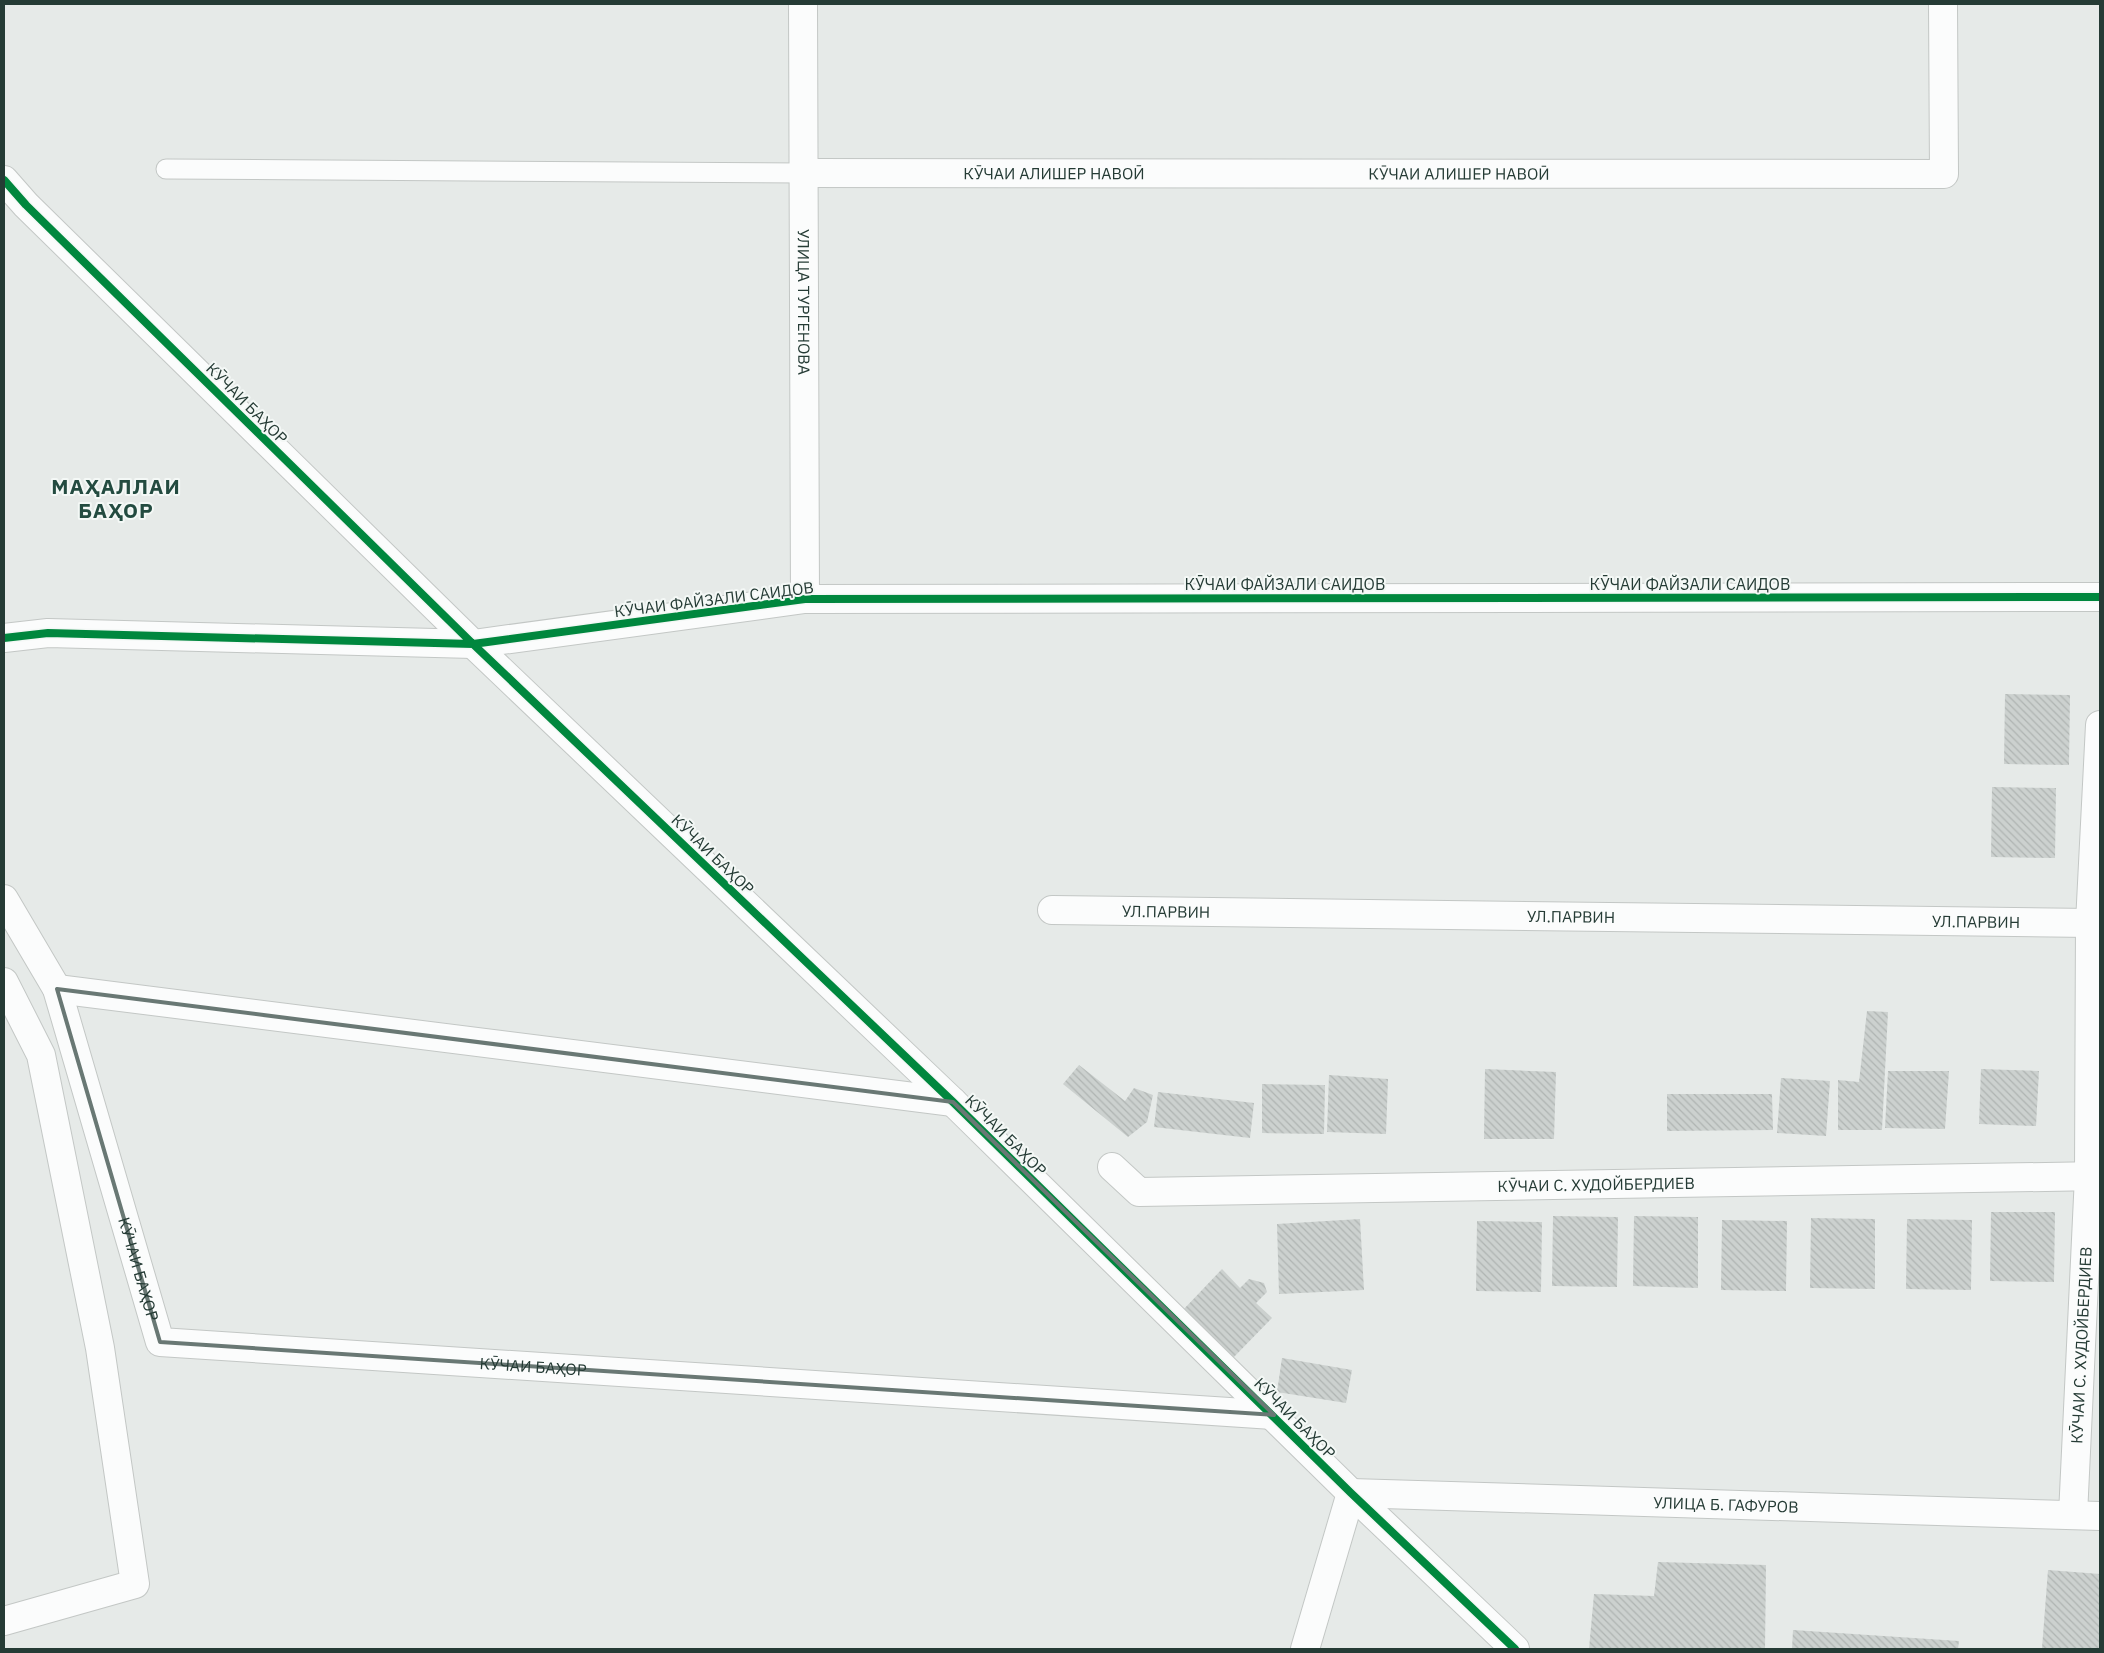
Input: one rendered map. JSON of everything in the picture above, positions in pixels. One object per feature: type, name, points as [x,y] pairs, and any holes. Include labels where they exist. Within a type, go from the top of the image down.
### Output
[{"type":"street","name":"УЛИЦА ТУРГЕНОВА","points":[[803,4],[805,599]]},
{"type":"street","name":"КӮЧАИ АЛИШЕР НАВОӢ","points":[[803,173],[1944,174],[1943,4]]},
{"type":"street","name":"КӮЧАИ БАҲОР","points":[[4,180],[26,205],[473,644],[953,1102],[1274,1415],[1351,1493],[1515,1649]]},
{"type":"street","name":"КӮЧАИ ФАЙЗАЛИ САИДОВ","points":[[473,644],[805,599],[2100,597]]},
{"type":"street","points":[[4,638],[48,633],[473,644]]},
{"type":"street","name":"КӮЧАИ С. ХУДОЙБЕРДИЕВ","points":[[2073,1515],[2095,1176],[2090,923],[2100,726]]},
{"type":"street","name":"КӮЧАИ БАҲОР","points":[[4,899],[57,989],[160,1342],[1274,1415]]},
{"type":"street","name":"УЛ.ПАРВИН","points":[[1052,910],[2090,923]]},
{"type":"street","points":[[4,982],[41,1055],[100,1348],[135,1584],[4,1621]]},
{"type":"street","name":"КӮЧАИ БАҲОР","points":[[57,989],[953,1102]]},
{"type":"street","name":"КӮЧАИ С. ХУДОЙБЕРДИЕВ","points":[[1112,1167],[1139,1192],[2095,1176]]},
{"type":"street","points":[[1305,1649],[1351,1493]]},
{"type":"street","name":"УЛИЦА Б. ГАФУРОВ","points":[[1351,1493],[2100,1516]]},
{"type":"lane","points":[[166,169],[803,173]]},
{"type":"highlighted area","points":[[57,989],[953,1102],[1274,1415],[160,1342]]},
{"type":"building","points":[[2005,694],[2070,695],[2069,765],[2004,764]]},
{"type":"building","points":[[1992,787],[2056,788],[2055,858],[1991,857]]},
{"type":"building","points":[[1867,1011],[1888,1012],[1882,1130],[1838,1130],[1838,1080],[1859,1082]]},
{"type":"building","points":[[1079,1065],[1125,1101],[1134,1088],[1153,1095],[1147,1122],[1128,1137],[1063,1084]]},
{"type":"building","points":[[1485,1069],[1556,1072],[1554,1139],[1484,1139]]},
{"type":"building","points":[[1981,1069],[2039,1071],[2036,1126],[1979,1124]]},
{"type":"building","points":[[1888,1071],[1949,1071],[1945,1129],[1885,1128]]},
{"type":"building","points":[[1329,1075],[1388,1079],[1386,1134],[1327,1132]]},
{"type":"building","points":[[1781,1078],[1830,1081],[1826,1136],[1777,1133]]},
{"type":"building","points":[[1262,1084],[1325,1085],[1324,1134],[1262,1133]]},
{"type":"building","points":[[1158,1092],[1254,1103],[1250,1138],[1154,1127]]},
{"type":"building","points":[[1667,1094],[1772,1094],[1773,1130],[1667,1131]]},
{"type":"building","points":[[1991,1212],[2055,1212],[2054,1282],[1990,1281]]},
{"type":"building","points":[[1553,1216],[1618,1217],[1617,1287],[1552,1286]]},
{"type":"building","points":[[1634,1216],[1698,1217],[1698,1288],[1633,1286]]},
{"type":"building","points":[[1811,1218],[1875,1219],[1875,1289],[1810,1288]]},
{"type":"building","points":[[1360,1219],[1364,1290],[1279,1294],[1277,1224]]},
{"type":"building","points":[[1907,1219],[1972,1220],[1971,1290],[1906,1289]]},
{"type":"building","points":[[1722,1220],[1787,1221],[1786,1291],[1721,1290]]},
{"type":"building","points":[[1477,1221],[1542,1222],[1541,1292],[1476,1291]]},
{"type":"building","points":[[1222,1269],[1240,1288],[1249,1279],[1264,1283],[1267,1292],[1256,1303],[1272,1318],[1233,1358],[1183,1310]]},
{"type":"building","points":[[1282,1358],[1352,1370],[1346,1403],[1277,1392]]},
{"type":"building","points":[[1658,1562],[1766,1565],[1765,1649],[1589,1649],[1594,1594],[1654,1596]]},
{"type":"building","points":[[2048,1570],[2100,1574],[2100,1649],[2042,1648]]},
{"type":"building","points":[[1793,1630],[1959,1641],[1958,1649],[1792,1649]]},
{"type":"cycle path","points":[[4,180],[26,205],[473,644],[953,1102],[1351,1493],[1515,1649]]},
{"type":"cycle path","points":[[4,638],[48,633],[473,644],[805,599],[2100,597]]},
{"type":"district","name":"МАҲАЛЛАИ БАҲОР","points":[[116,499]]}]
